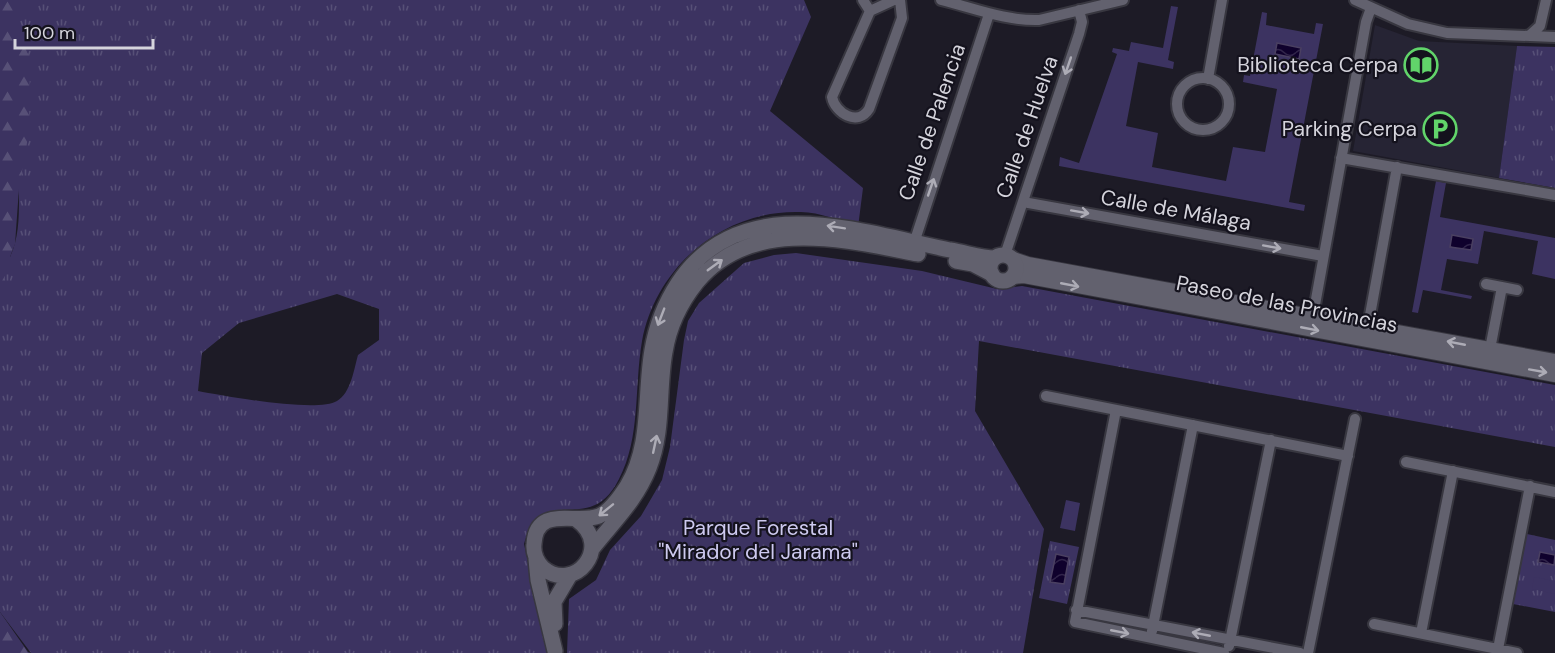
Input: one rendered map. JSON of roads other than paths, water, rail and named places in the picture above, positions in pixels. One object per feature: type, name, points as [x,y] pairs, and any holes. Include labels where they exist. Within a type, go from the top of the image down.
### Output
[{"type":"main road","name":"Paseo de las Provincias","points":[[577,520],[601,515],[627,486],[638,462],[644,440],[651,351],[665,305],[678,283],[697,261],[741,233],[776,224],[835,226],[914,243],[1004,257]]},
{"type":"main road","points":[[556,652],[554,602],[570,575],[585,566],[592,549],[623,515],[649,467],[657,443],[665,352],[678,312],[699,279],[732,253],[762,241],[778,238],[832,239],[973,264],[1000,280],[1012,277],[1016,267],[1004,257],[990,266],[992,274]]},
{"type":"main road","points":[[556,652],[538,580],[534,539],[545,522],[564,516],[577,520],[589,532],[592,549]]},
{"type":"main road","points":[[536,559],[550,573],[570,575]]},
{"type":"street","points":[[863,0],[870,11]]},
{"type":"street","points":[[894,0],[870,11],[832,97],[843,113],[855,118],[862,117],[869,110],[902,18],[900,0]]},
{"type":"street","points":[[943,0],[977,5],[989,14],[1039,20],[1122,0]]},
{"type":"street","points":[[1208,78],[1222,0]]},
{"type":"street","points":[[1355,0],[1408,24],[1447,33],[1555,36],[1544,14]]},
{"type":"street","points":[[1529,36],[1540,26],[1546,0]]},
{"type":"street","points":[[1313,316],[1366,22],[1371,8]]},
{"type":"street","name":"Calle de Huelva","points":[[1004,257],[1079,34],[1082,22],[1079,10]]},
{"type":"street","name":"Calle de Palencia","points":[[914,243],[989,14]]},
{"type":"street","points":[[1199,78],[1208,78],[1223,87],[1227,94],[1228,111],[1219,125],[1202,130],[1186,124],[1181,118],[1177,101],[1184,86],[1199,78]]},
{"type":"street","points":[[1341,158],[1555,195]]},
{"type":"street","points":[[1368,326],[1397,167]]},
{"type":"street","name":"Calle de Málaga","points":[[1023,202],[1323,256]]},
{"type":"street","name":"Paseo de las Provincias","points":[[1004,257],[1028,264],[1555,361]]},
{"type":"street","name":"Paseo de las Provincias","points":[[1012,277],[1024,276],[1555,375]]},
{"type":"street","points":[[1485,284],[1517,290]]},
{"type":"street","points":[[1490,349],[1502,287]]},
{"type":"street","points":[[1046,396],[1348,456]]},
{"type":"street","points":[[1116,410],[1076,610],[1077,623],[1226,653],[1231,640],[1270,440]]},
{"type":"street","points":[[1308,653],[1355,419]]},
{"type":"street","points":[[1151,638],[1193,425]]},
{"type":"street","points":[[1406,462],[1555,492]]},
{"type":"street","points":[[1420,633],[1453,471]]},
{"type":"street","points":[[1497,649],[1530,486]]},
{"type":"street","points":[[1076,610],[1300,653]]},
{"type":"street","points":[[1374,624],[1517,653]]},
{"type":"water","points":[[1277,43],[1301,48],[1299,59],[1275,54]]},
{"type":"water","points":[[1452,235],[1473,239],[1471,250],[1450,247]]},
{"type":"water","points":[[1540,552],[1555,555],[1554,565],[1538,562]]},
{"type":"water","points":[[1056,554],[1069,557],[1064,584],[1050,582]]},
{"type":"place","name":"Biblioteca Cerpa","points":[[1421,65]]},
{"type":"place","name":"Parking Cerpa","points":[[1440,129]]},
{"type":"park label","name":"Parque Forestal \"Mirador del Jarama\"","points":[[758,540]]}]
